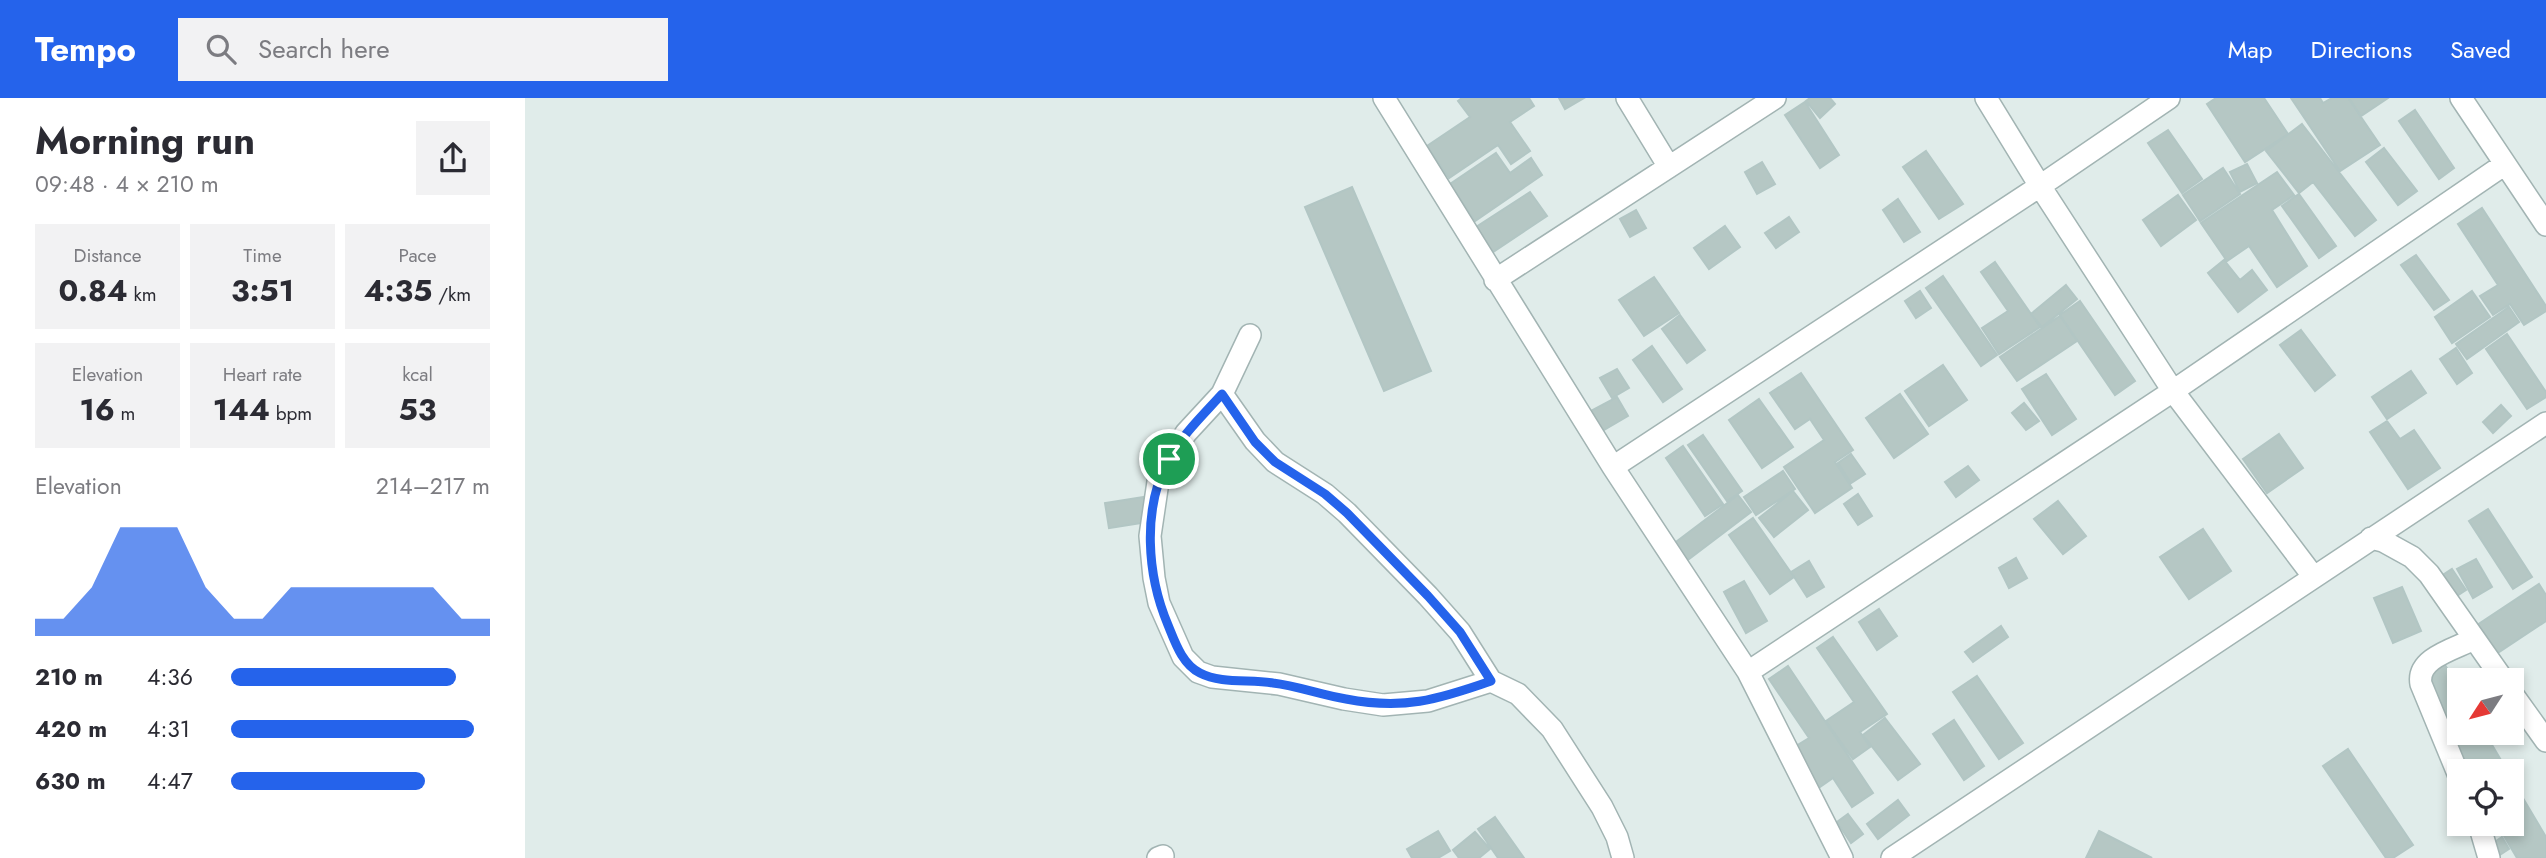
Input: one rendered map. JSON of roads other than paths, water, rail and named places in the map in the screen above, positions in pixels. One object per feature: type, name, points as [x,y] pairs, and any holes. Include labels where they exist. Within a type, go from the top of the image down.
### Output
[{"type":"street","points":[[1384,98],[1613,467],[1748,672],[1842,858]]},
{"type":"street","points":[[1627,98],[1669,167]]},
{"type":"street","points":[[1495,280],[1776,98]]},
{"type":"street","points":[[1986,98],[2173,391],[2313,576]]},
{"type":"street","points":[[1613,467],[2169,98]]},
{"type":"street","points":[[2462,98],[2546,225]]},
{"type":"street","points":[[1748,672],[2173,391],[2505,164]]},
{"type":"street","points":[[1250,335],[1222,394],[1187,433],[1169,459],[1159,482],[1153,509],[1150,536],[1156,591],[1183,657],[1198,673],[1212,677],[1279,684],[1383,705],[1428,701],[1491,681]]},
{"type":"street","points":[[1222,394],[1255,442],[1275,462],[1325,494],[1347,513],[1460,632],[1491,681],[1518,694],[1552,729],[1602,807],[1623,858]]},
{"type":"street","points":[[1892,858],[2546,423]]},
{"type":"street","points":[[2371,538],[2383,541],[2412,557],[2429,574],[2495,668]]},
{"type":"street","points":[[2452,759],[2419,675],[2424,665],[2474,639]]},
{"type":"street","points":[[2524,710],[2546,741]]},
{"type":"street","points":[[2483,836],[2489,858]]}]
